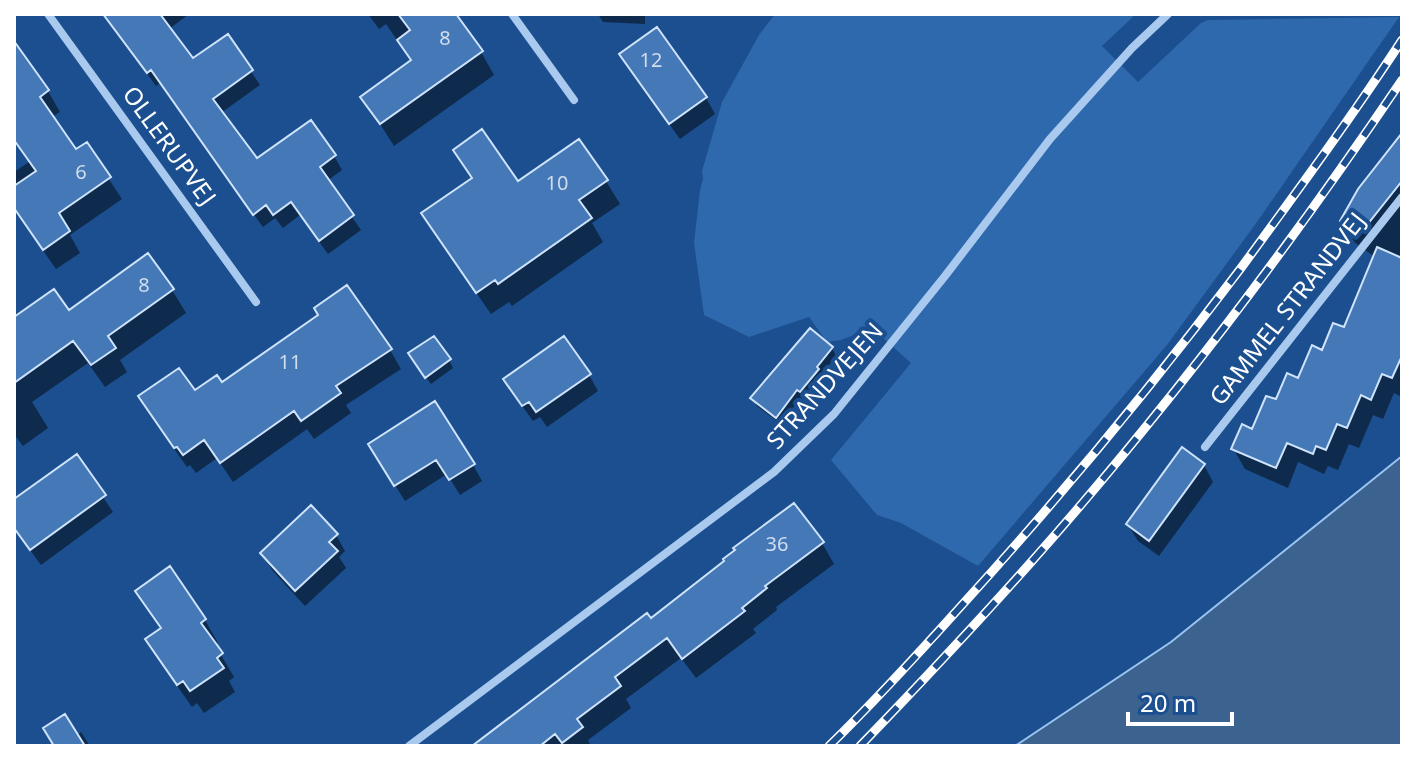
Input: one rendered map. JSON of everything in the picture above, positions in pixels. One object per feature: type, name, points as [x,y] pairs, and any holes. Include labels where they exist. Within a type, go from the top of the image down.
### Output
[{"type":"street","name":"OLLERUPVEJ","points":[[48,14],[256,302]]},
{"type":"street","points":[[512,14],[574,100]]},
{"type":"street","name":"STRANDVEJEN","points":[[409,746],[774,472],[834,414],[1050,139],[1132,48],[1168,14]]},
{"type":"street","name":"GAMMEL STRANDVEJ","points":[[1205,447],[1402,197]]},
{"type":"shaded area","points":[[775,14],[1136,14],[1102,46],[1138,82],[1208,20],[1399,17],[1257,222],[1167,345],[978,566],[901,523],[877,515],[831,460],[911,363],[872,328],[827,342],[809,317],[749,337],[704,315],[694,243],[702,171],[722,102],[759,35]]},
{"type":"shaded area","points":[[1402,456],[1402,746],[1015,746],[1171,642]]},
{"type":"building","points":[[103,14],[160,14],[193,58],[228,34],[253,70],[213,99],[257,158],[311,120],[336,155],[320,167],[354,215],[319,241],[291,202],[273,215],[266,205],[253,215],[151,70],[147,73]]},
{"type":"building","points":[[398,14],[456,14],[483,51],[380,124],[360,97],[411,60],[397,40],[410,30]]},
{"type":"building","points":[[657,27],[707,97],[669,124],[619,54]]},
{"type":"building","points":[[14,41],[49,90],[40,97],[76,149],[87,142],[111,177],[59,213],[70,231],[43,250],[14,208],[14,186],[36,171],[14,140]]},
{"type":"building","points":[[482,129],[518,181],[579,139],[608,180],[579,200],[592,218],[498,284],[495,280],[476,293],[421,213],[472,178],[453,150]]},
{"type":"building","points":[[1402,133],[1402,181],[1359,235],[1340,221],[1358,189]]},
{"type":"building","points":[[1377,247],[1402,258],[1402,356],[1392,378],[1382,374],[1371,400],[1361,395],[1347,428],[1337,424],[1326,450],[1316,446],[1313,454],[1287,443],[1276,468],[1231,449],[1242,424],[1252,429],[1266,396],[1276,399],[1287,373],[1298,378],[1312,345],[1322,350],[1333,323],[1344,327]]},
{"type":"building","points":[[148,253],[174,289],[108,336],[116,348],[91,365],[73,341],[14,383],[14,317],[54,289],[69,310]]},
{"type":"building","points":[[347,285],[392,349],[336,386],[341,393],[301,421],[294,411],[220,463],[204,440],[183,455],[177,447],[174,448],[138,396],[179,368],[195,390],[217,375],[222,382],[318,315],[314,308]]},
{"type":"building","points":[[810,328],[833,347],[817,367],[819,369],[800,392],[797,390],[776,418],[750,398]]},
{"type":"building","points":[[434,336],[451,359],[425,378],[408,353]]},
{"type":"building","points":[[564,336],[591,374],[536,412],[529,402],[522,406],[503,379]]},
{"type":"building","points":[[435,401],[475,464],[449,480],[436,460],[394,486],[368,444]]},
{"type":"building","points":[[1182,447],[1205,464],[1149,541],[1126,524]]},
{"type":"building","points":[[77,454],[106,495],[30,550],[14,528],[14,499]]},
{"type":"building","points":[[794,503],[824,542],[765,586],[767,588],[742,608],[745,611],[682,659],[667,638],[615,677],[621,686],[577,719],[583,727],[562,743],[555,734],[540,746],[472,746],[647,613],[651,618],[724,561],[735,550],[733,548]]},
{"type":"building","points":[[311,505],[338,534],[329,542],[338,551],[295,591],[260,553]]},
{"type":"building","points":[[170,566],[206,619],[201,623],[223,653],[217,658],[224,668],[190,691],[183,681],[177,685],[145,639],[161,628],[135,591]]},
{"type":"building","points":[[65,714],[85,746],[54,746],[43,728]]},
{"type":"railway","points":[[829,746],[897,677],[999,564],[1140,398],[1241,268],[1402,40]]},
{"type":"railway","points":[[860,746],[1012,584],[1131,445],[1271,265],[1402,80]]}]
